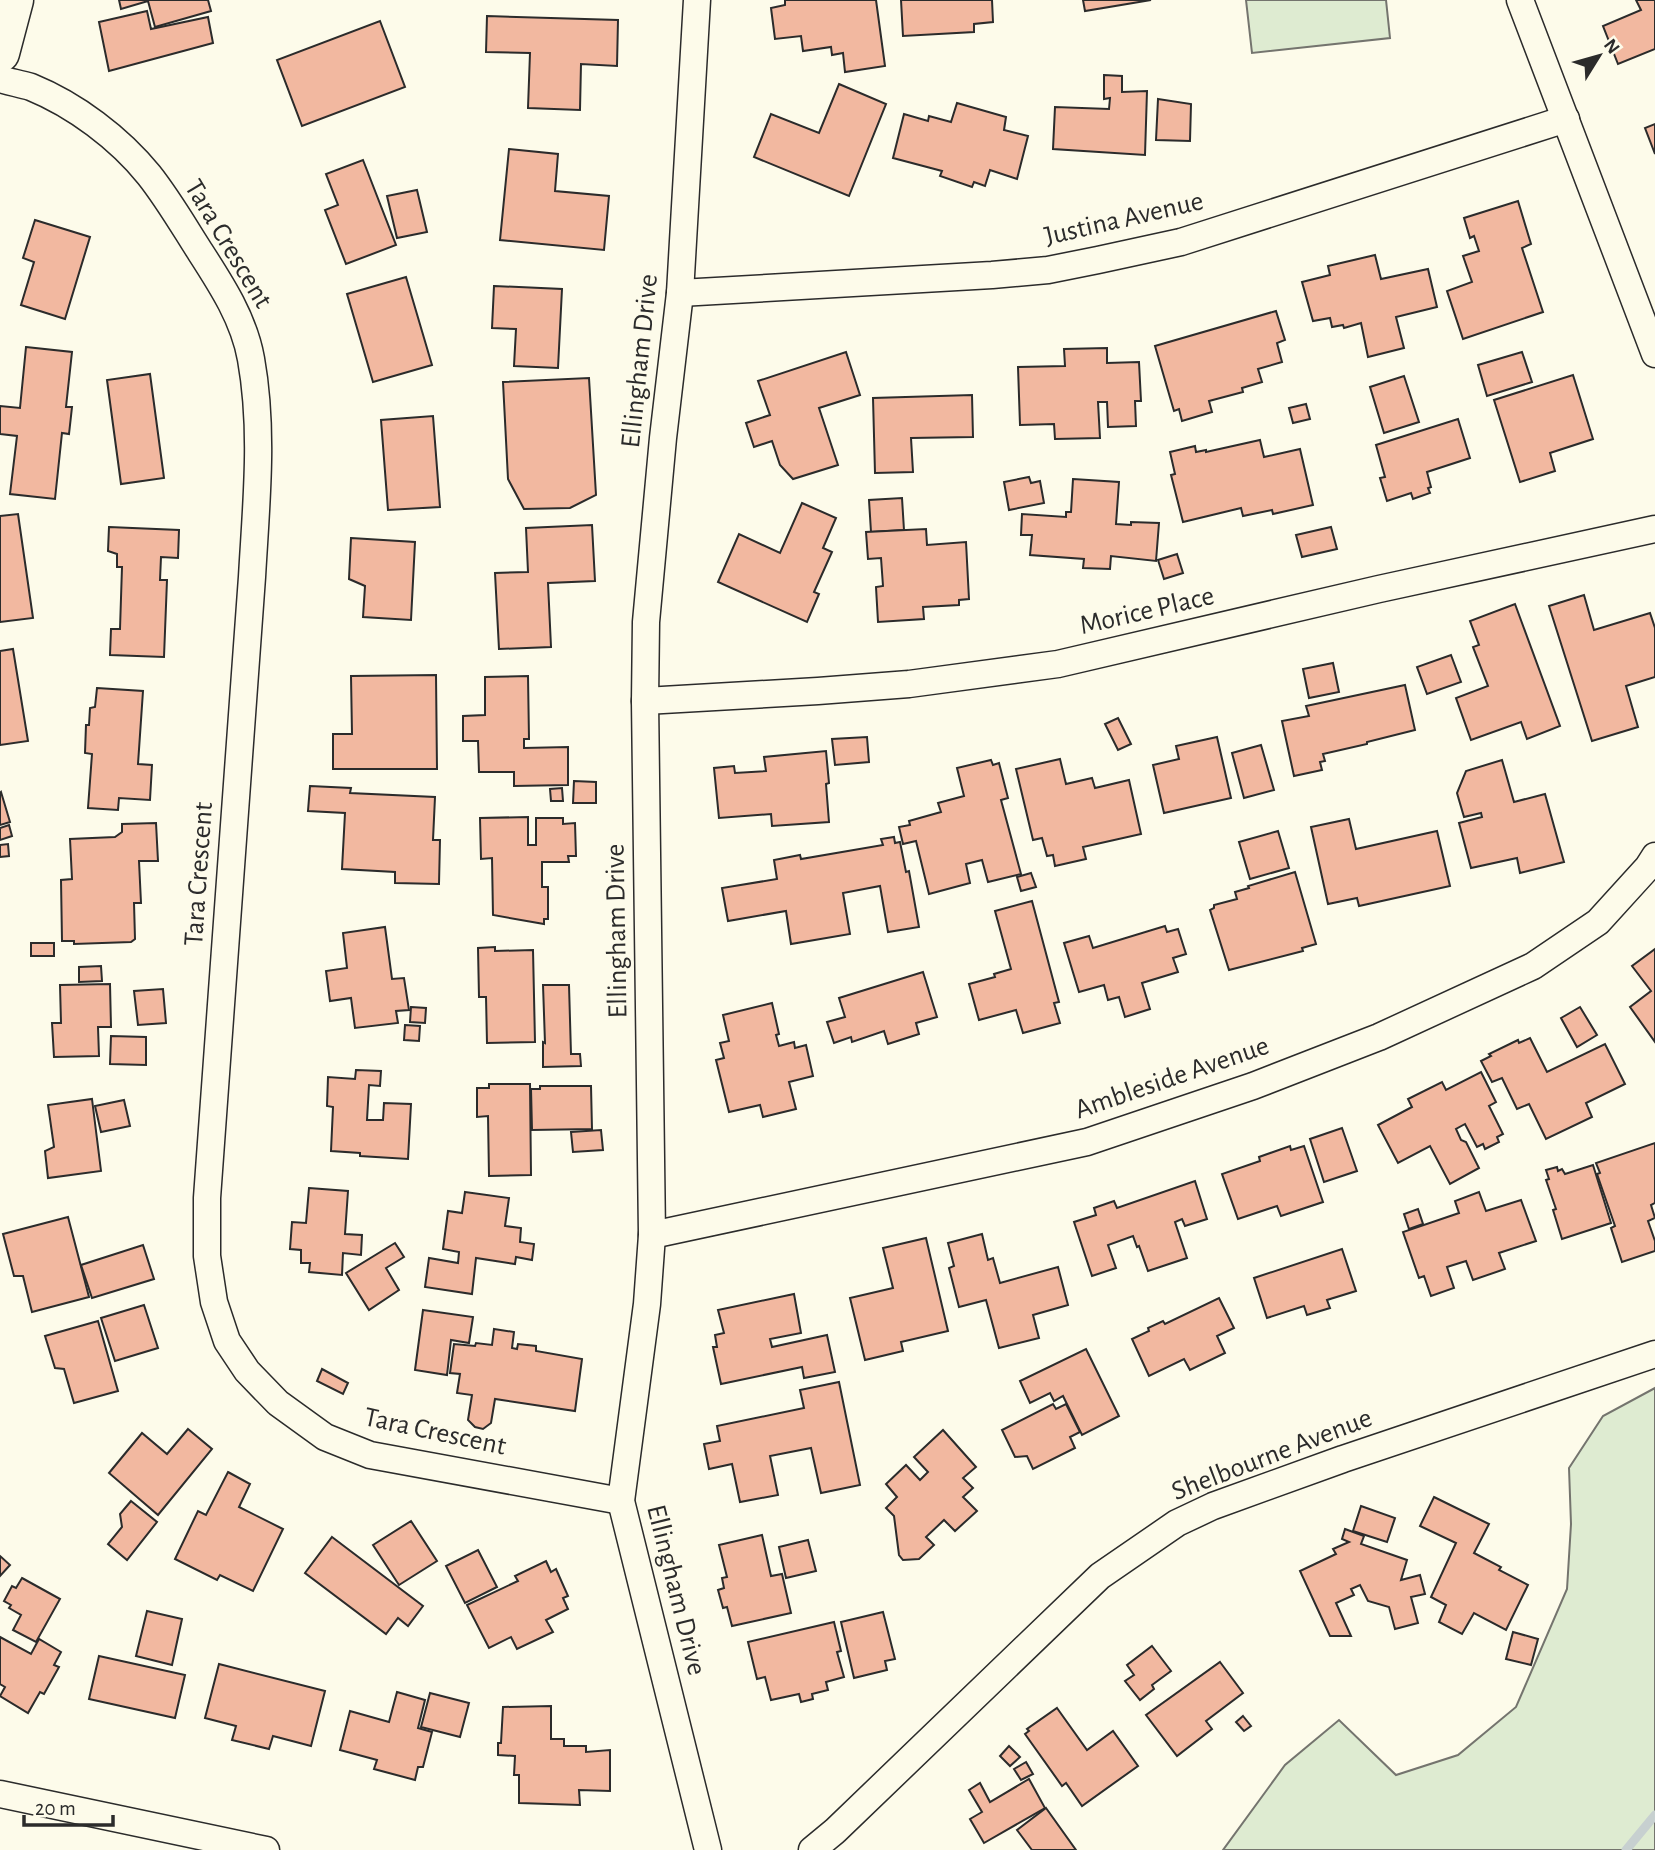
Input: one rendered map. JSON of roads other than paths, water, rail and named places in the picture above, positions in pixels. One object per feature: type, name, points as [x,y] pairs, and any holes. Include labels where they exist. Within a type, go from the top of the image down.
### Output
[{"type":"street","points":[[0,53],[14,0]]},
{"type":"street","name":"Ellingham Drive","points":[[697,0],[680,293],[646,622],[652,1234],[647,1304],[621,1501],[708,1850]]},
{"type":"street","points":[[1520,0],[1655,354]]},
{"type":"street","name":"Tara Crescent","points":[[0,79],[55,98],[122,146],[148,174],[181,221],[233,306],[243,328],[251,357],[257,425],[256,498],[208,1198],[207,1256],[214,1302],[227,1341],[247,1371],[278,1403],[325,1437],[359,1451],[621,1501]]},
{"type":"street","name":"Justina Avenue","points":[[680,293],[1048,270],[1181,242],[1566,119]]},
{"type":"street","name":"Morice Place","points":[[645,701],[909,684],[1058,664],[1379,589],[1655,529]]},
{"type":"street","name":"Ambleside Avenue","points":[[652,1234],[1087,1142],[1253,1086],[1379,1037],[1533,966],[1598,922],[1655,856]]},
{"type":"street","name":"Shelbourne Avenue","points":[[812,1850],[1100,1576],[1177,1523],[1213,1506],[1343,1459],[1655,1354]]},
{"type":"street","points":[[0,1794],[266,1850]]},
{"type":"waterway","points":[[1626,1850],[1655,1815]]}]
